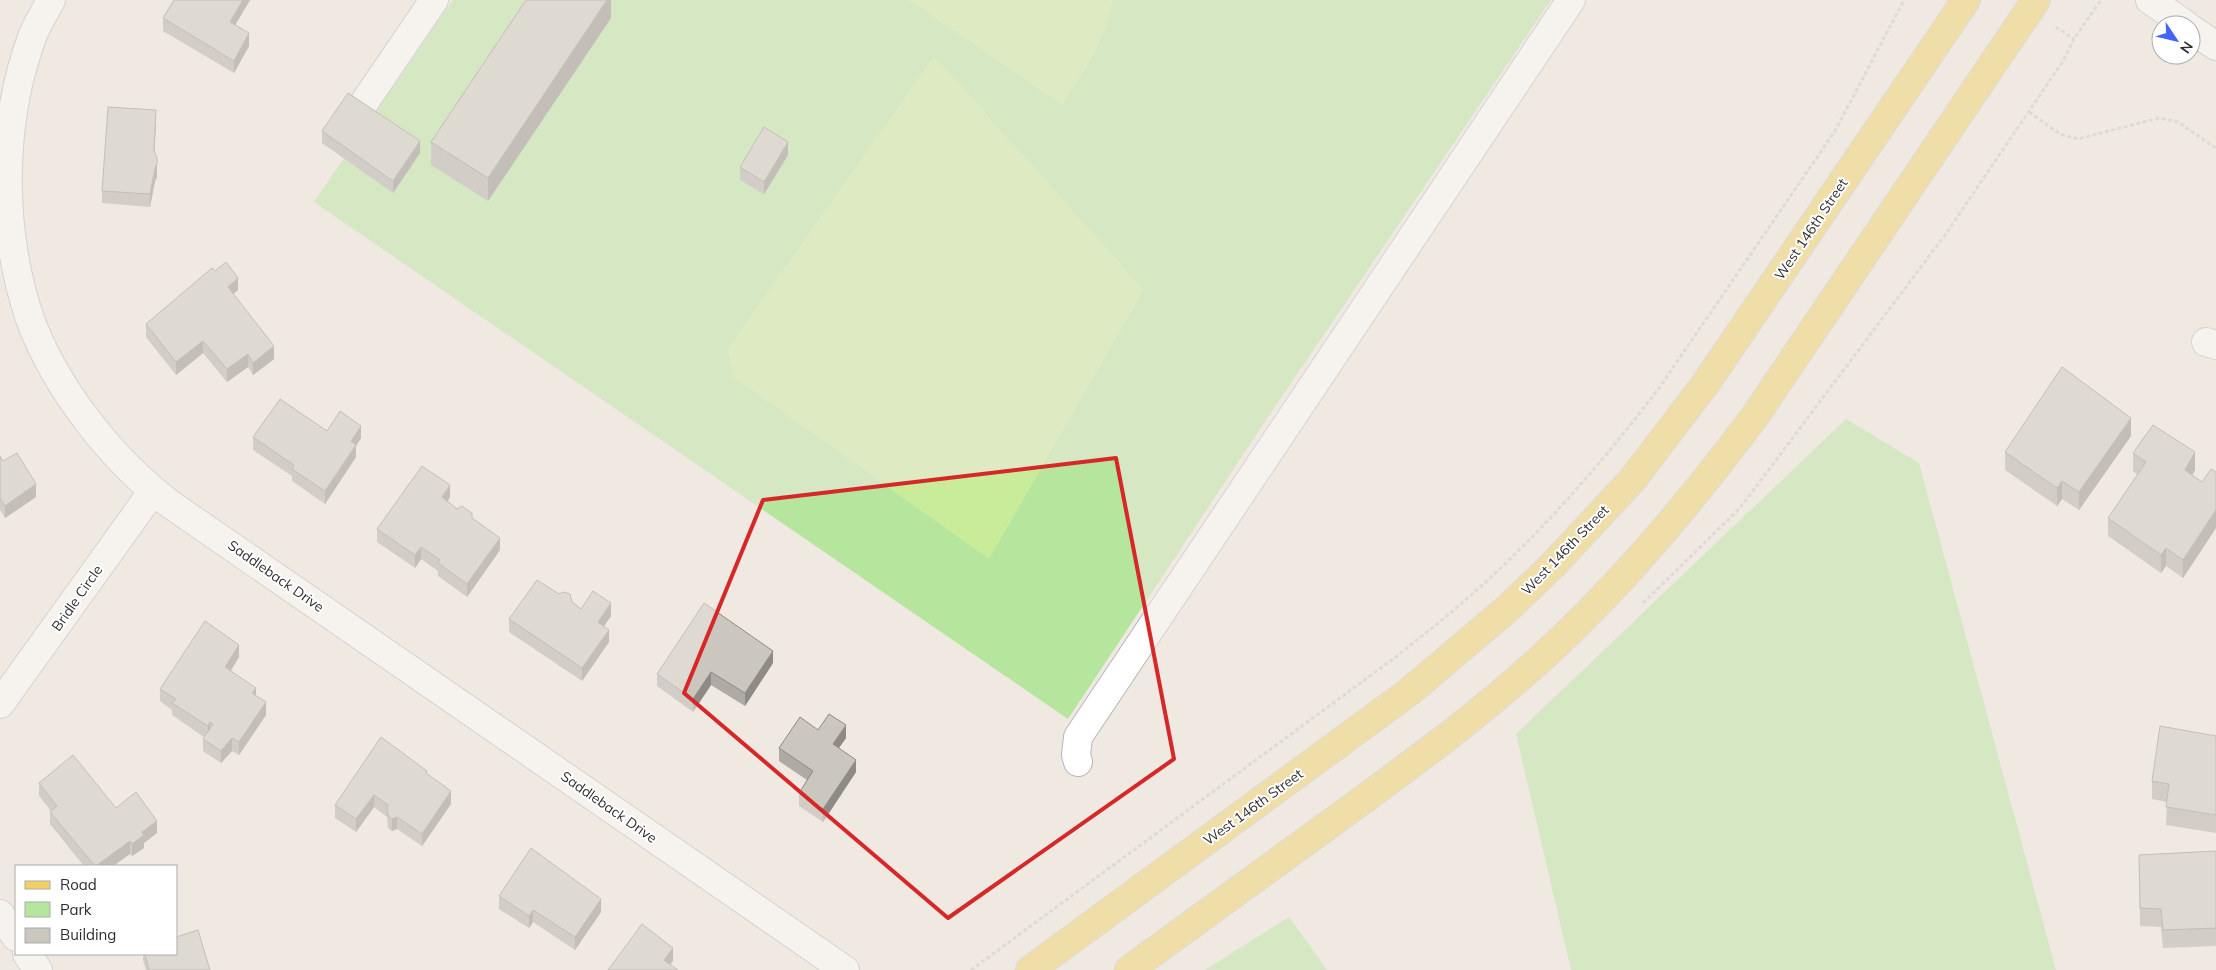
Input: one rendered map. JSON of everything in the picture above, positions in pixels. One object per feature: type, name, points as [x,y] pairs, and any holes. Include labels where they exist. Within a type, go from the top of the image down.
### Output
[{"type":"main road","name":"West 146th Street","points":[[1030,970],[1409,692],[1481,632],[1552,566],[1633,478],[1706,383],[1966,0]]},
{"type":"main road","points":[[1129,970],[1455,731],[1513,684],[1558,643],[1642,556],[1719,464],[1756,416],[2036,0]]},
{"type":"street","name":"Saddleback Drive","points":[[52,0],[32,36],[14,101],[8,155],[7,216],[16,270],[30,319],[74,403],[122,461],[153,490],[845,970]]},
{"type":"street","points":[[364,104],[434,0]]},
{"type":"street","points":[[1078,762],[1076,755],[1078,737],[1571,0]]},
{"type":"street","points":[[2150,0],[2172,15]]},
{"type":"street","points":[[2201,36],[2216,46]]},
{"type":"street","name":"Bridle Circle","points":[[0,704],[153,490]]},
{"type":"street","points":[[0,914],[15,936]]},
{"type":"street","points":[[29,955],[38,970]]},
{"type":"path","points":[[971,970],[1397,656],[1456,608],[1565,501],[1632,423],[1659,388],[1835,131],[1904,0]]},
{"type":"path","points":[[2074,39],[2101,0]]},
{"type":"path","points":[[2029,112],[2060,134],[2078,140],[2159,118],[2178,122],[2216,148]]},
{"type":"highlighted area","points":[[1116,458],[1174,759],[948,918],[684,693],[763,500]]},
{"type":"green space","points":[[453,0],[1551,0],[1268,417],[1068,719],[314,202]]},
{"type":"green space","points":[[909,0],[1112,0],[1106,28],[1100,42],[1062,105]]},
{"type":"green space","points":[[934,56],[1144,290],[989,559],[733,377],[728,348]]},
{"type":"green space","points":[[1846,419],[1919,463],[2056,970],[1571,970],[1516,734]]},
{"type":"green space","points":[[1289,917],[1327,970],[1205,970]]},
{"type":"building","points":[[174,0],[243,0],[230,22],[249,33],[234,61],[163,18]]},
{"type":"building","points":[[526,0],[607,0],[488,178],[431,142]]},
{"type":"building","points":[[348,93],[420,141],[393,181],[322,131]]},
{"type":"building","points":[[108,107],[156,110],[154,151],[157,157],[157,164],[150,194],[102,191]]},
{"type":"building","points":[[764,127],[788,142],[764,182],[740,167]]},
{"type":"building","points":[[226,262],[238,278],[228,287],[274,346],[253,363],[248,354],[227,369],[203,341],[176,362],[146,324],[212,268],[215,271]]},
{"type":"building","points":[[2062,367],[2131,418],[2079,492],[2062,481],[2057,488],[2005,452]]},
{"type":"building","points":[[280,399],[327,431],[340,411],[361,426],[351,441],[356,445],[325,491],[292,469],[294,465],[253,437]]},
{"type":"building","points":[[2153,425],[2195,452],[2185,470],[2202,482],[2211,469],[2216,472],[2216,510],[2183,560],[2166,548],[2161,555],[2108,518],[2146,462],[2133,453]]},
{"type":"building","points":[[17,453],[36,484],[5,506],[0,498],[0,456],[3,461]]},
{"type":"building","points":[[422,466],[450,485],[442,497],[457,509],[462,506],[472,513],[472,518],[500,538],[467,584],[438,563],[440,560],[421,547],[415,555],[377,529]]},
{"type":"building","points":[[537,580],[559,594],[564,592],[570,594],[572,602],[581,609],[593,591],[611,603],[598,622],[609,630],[582,668],[509,619]]},
{"type":"building","points":[[704,603],[773,651],[745,693],[711,672],[693,699],[657,674]]},
{"type":"building","points":[[205,621],[239,645],[225,667],[256,688],[252,693],[266,702],[239,742],[232,738],[221,751],[203,739],[213,724],[210,722],[208,726],[172,703],[176,699],[160,689]]},
{"type":"building","points":[[829,714],[846,725],[833,744],[856,760],[823,809],[799,793],[813,771],[779,748],[800,717],[818,730]]},
{"type":"building","points":[[2160,726],[2216,736],[2216,815],[2166,807],[2169,784],[2152,781]]},
{"type":"building","points":[[381,737],[451,791],[422,834],[397,817],[392,819],[388,815],[387,804],[374,795],[356,819],[335,805]]},
{"type":"building","points":[[73,755],[116,808],[136,792],[157,821],[142,832],[144,835],[132,844],[130,841],[97,865],[94,865],[50,812],[57,806],[39,783]]},
{"type":"building","points":[[531,848],[601,899],[575,937],[533,910],[529,916],[499,896]]},
{"type":"building","points":[[2216,851],[2216,928],[2163,930],[2161,909],[2140,908],[2139,855]]},
{"type":"building","points":[[642,924],[673,948],[664,960],[678,970],[608,970]]},
{"type":"building","points":[[198,930],[210,970],[149,970],[145,955],[178,955],[178,936]]}]
